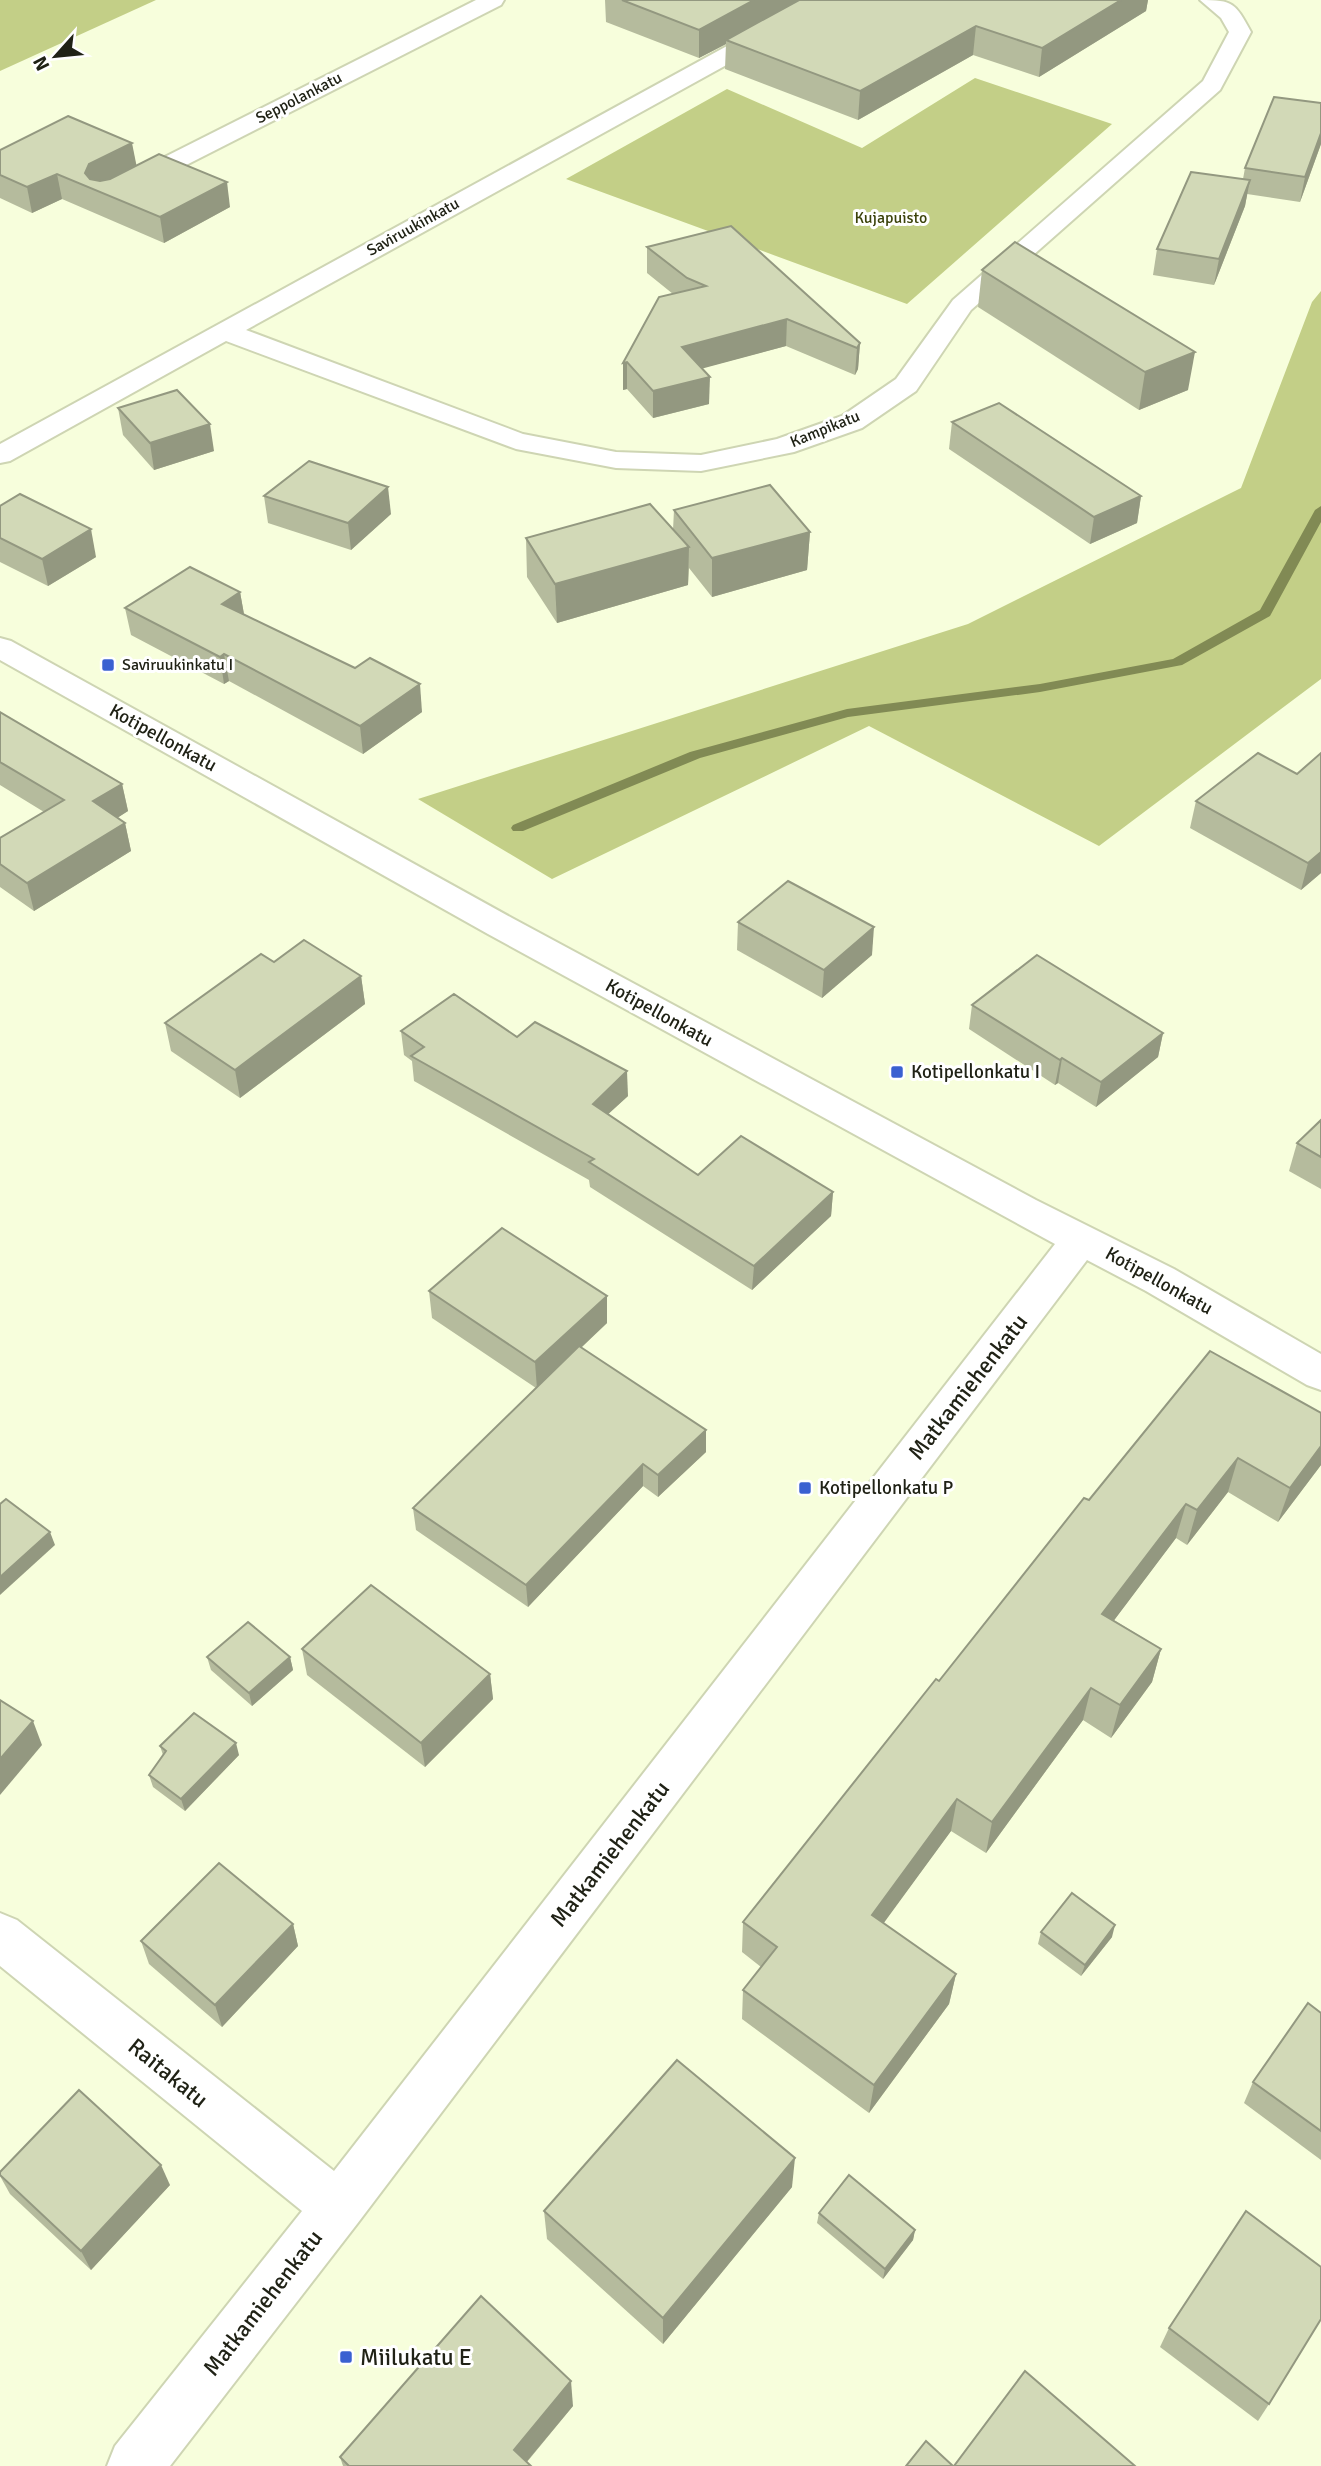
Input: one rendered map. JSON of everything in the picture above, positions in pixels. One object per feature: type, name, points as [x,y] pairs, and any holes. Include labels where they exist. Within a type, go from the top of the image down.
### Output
[{"type":"street","name":"Seppolankatu","points":[[104,197],[493,0]]},
{"type":"street","name":"Saviruukinkatu","points":[[0,455],[827,0]]},
{"type":"street","name":"Kampikatu","points":[[223,331],[516,440],[616,460],[701,463],[784,446],[852,422],[906,385],[961,306],[1212,85],[1240,32],[1230,14],[1211,0]]},
{"type":"street","name":"Kotipellonkatu","points":[[0,647],[500,926],[1022,1210],[1160,1280],[1321,1374]]},
{"type":"street","name":"Matkamiehenkatu","points":[[135,2466],[340,2206],[1081,1239]]},
{"type":"street","name":"Raitakatu","points":[[0,1936],[295,2175],[340,2206]]},
{"type":"green space","points":[[0,0],[156,0],[0,71]]},
{"type":"green space","name":"Kujapuisto","points":[[975,78],[1112,124],[907,304],[566,179],[727,89],[862,148]]},
{"type":"green space","points":[[1321,291],[1321,679],[1099,846],[869,726],[552,879],[418,799],[968,624],[1241,488],[1312,302]]},
{"type":"building","points":[[622,0],[754,0],[699,30]]},
{"type":"building","points":[[799,0],[1121,0],[1042,48],[976,26],[860,91],[726,40]]},
{"type":"building","points":[[1274,97],[1321,103],[1321,133],[1305,177],[1245,168]]},
{"type":"building","points":[[68,116],[132,143],[89,164],[85,173],[90,179],[110,179],[159,154],[227,182],[160,217],[57,174],[27,187],[0,175],[0,150]]},
{"type":"building","points":[[1191,172],[1250,180],[1219,259],[1157,249]]},
{"type":"building","points":[[731,226],[860,343],[857,348],[787,319],[682,347],[710,377],[653,391],[627,362],[623,363],[659,297],[706,286],[687,278],[647,247]]},
{"type":"building","points":[[1015,242],[1195,352],[1145,372],[982,270]]},
{"type":"building","points":[[177,390],[210,424],[150,443],[118,408]]},
{"type":"building","points":[[999,403],[1141,496],[1094,517],[952,422]]},
{"type":"building","points":[[309,461],[388,487],[348,523],[264,496]]},
{"type":"building","points":[[770,485],[810,532],[712,558],[674,510]]},
{"type":"building","points":[[20,494],[91,529],[42,559],[0,538],[0,506]]},
{"type":"building","points":[[650,504],[689,547],[555,584],[526,538]]},
{"type":"building","points":[[190,567],[240,592],[222,604],[355,668],[370,658],[420,684],[360,726],[224,654],[220,657],[125,608]]},
{"type":"building","points":[[0,712],[122,784],[93,801],[125,823],[27,883],[0,864],[0,838],[64,800],[0,762]]},
{"type":"building","points":[[1258,753],[1297,774],[1321,753],[1321,852],[1308,863],[1196,801]]},
{"type":"building","points":[[788,881],[874,927],[824,970],[738,922]]},
{"type":"building","points":[[304,940],[361,976],[235,1070],[165,1023],[261,954],[274,962]]},
{"type":"building","points":[[1037,955],[1163,1033],[1101,1082],[1062,1058],[1060,1060],[972,1005]]},
{"type":"building","points":[[454,994],[517,1037],[535,1022],[627,1071],[593,1104],[698,1175],[741,1136],[833,1192],[754,1266],[589,1162],[594,1159],[411,1056],[424,1047],[401,1031]]},
{"type":"building","points":[[1321,1120],[1321,1157],[1297,1143]]},
{"type":"building","points":[[502,1228],[607,1296],[535,1362],[429,1291]]},
{"type":"building","points":[[579,1346],[706,1430],[658,1475],[643,1464],[526,1585],[413,1508]]},
{"type":"building","points":[[1210,1351],[1321,1413],[1321,1446],[1290,1488],[1238,1458],[1197,1510],[1186,1504],[1102,1614],[1161,1649],[1120,1705],[1091,1688],[992,1822],[957,1799],[872,1915],[956,1974],[874,2085],[743,1990],[777,1947],[743,1922],[1084,1498],[1089,1500]]},
{"type":"building","points":[[6,1499],[50,1532],[0,1577],[0,1504]]},
{"type":"building","points":[[371,1585],[490,1674],[421,1743],[302,1649]]},
{"type":"building","points":[[248,1622],[290,1657],[249,1693],[207,1657]]},
{"type":"building","points":[[0,1700],[33,1721],[0,1759]]},
{"type":"building","points":[[194,1713],[236,1743],[181,1799],[149,1775],[166,1751],[160,1746]]},
{"type":"building","points":[[219,1863],[293,1924],[215,2005],[141,1941]]},
{"type":"building","points":[[1072,1893],[1115,1925],[1085,1965],[1041,1932]]},
{"type":"building","points":[[1308,2003],[1321,2013],[1321,2131],[1253,2082]]},
{"type":"building","points":[[677,2060],[795,2158],[663,2318],[544,2211]]},
{"type":"building","points":[[79,2090],[161,2165],[81,2251],[0,2175]]},
{"type":"building","points":[[849,2175],[915,2230],[885,2269],[819,2213]]},
{"type":"building","points":[[1246,2211],[1321,2267],[1321,2319],[1269,2404],[1169,2328]]},
{"type":"building","points":[[481,2296],[571,2381],[514,2450],[531,2466],[349,2466],[340,2457]]},
{"type":"building","points":[[1025,2371],[1135,2466],[954,2466]]},
{"type":"building","points":[[926,2441],[953,2466],[906,2466]]},
{"type":"waterway","points":[[518,828],[695,755],[847,713],[1040,688],[1177,662],[1265,613],[1321,510]]},
{"type":"place","name":"Saviruukinkatu I","points":[[108,665]]},
{"type":"place","name":"Kotipellonkatu I","points":[[897,1072]]},
{"type":"place","name":"Kotipellonkatu P","points":[[805,1488]]},
{"type":"place","name":"Miilukatu E","points":[[346,2357]]}]
